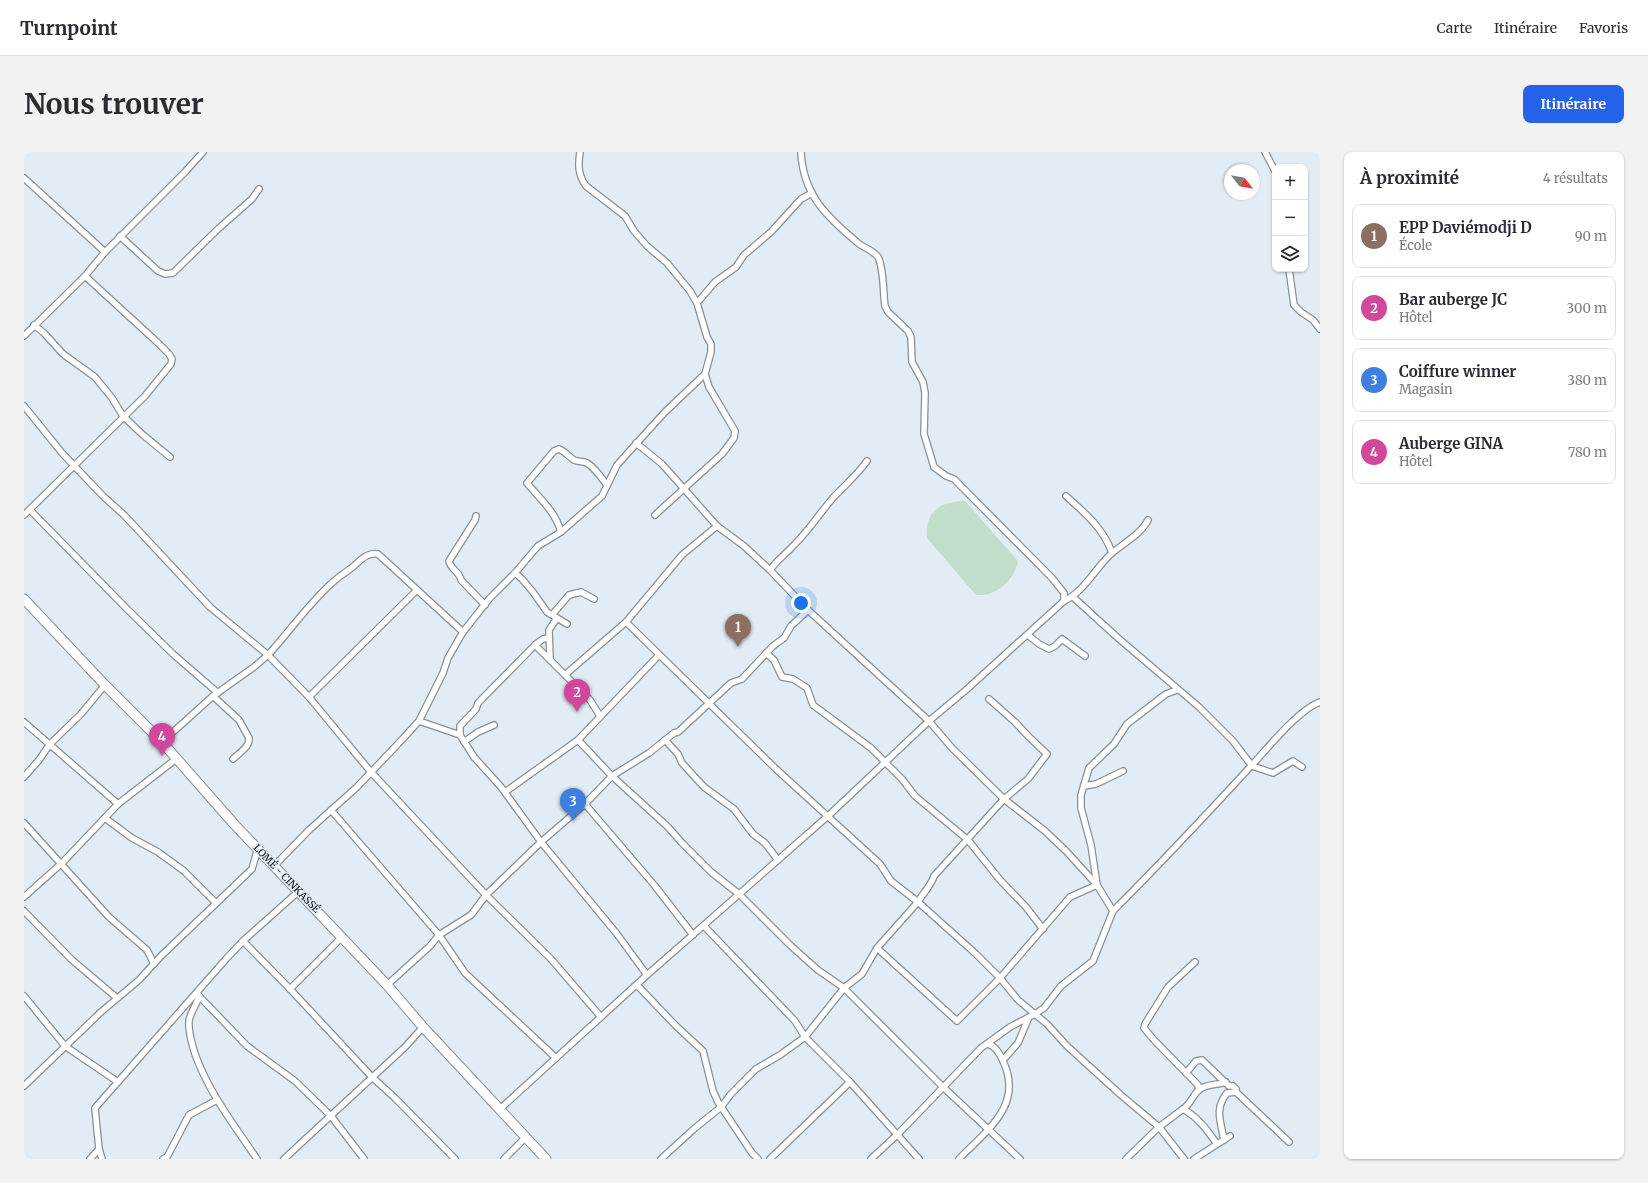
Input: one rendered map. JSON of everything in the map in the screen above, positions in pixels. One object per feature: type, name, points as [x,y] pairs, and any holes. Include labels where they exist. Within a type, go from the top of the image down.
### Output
[{"type":"highway","name":"LOMÉ - CINKASSÉ","points":[[24,599],[105,685],[162,742],[176,759],[387,985],[546,1159]]},
{"type":"street","points":[[24,336],[85,276],[120,236],[185,172],[203,152]]},
{"type":"street","points":[[580,152],[578,166],[581,179],[586,186],[625,216],[634,231],[647,246],[667,263],[690,291],[697,303],[707,337],[711,344],[711,352],[706,374],[710,387],[735,430],[734,438],[722,454],[655,515]]},
{"type":"street","points":[[801,152],[802,169],[820,208],[861,246],[871,250],[879,260],[885,306],[888,312],[908,331],[911,337],[912,362],[923,382],[925,392],[924,434],[934,467],[946,476],[954,479],[1052,578],[1064,593],[1064,601]]},
{"type":"street","points":[[1265,152],[1272,165]]},
{"type":"street","points":[[24,178],[105,252]]},
{"type":"street","points":[[120,236],[158,271],[165,274],[173,273],[218,229],[252,199],[260,189]]},
{"type":"street","points":[[697,303],[716,282],[736,267],[744,255],[771,232],[796,203],[812,192]]},
{"type":"street","points":[[1289,272],[1294,305],[1313,320],[1320,329]]},
{"type":"street","points":[[24,515],[145,396],[171,364],[172,359],[157,342],[85,276]]},
{"type":"street","points":[[34,325],[44,333],[61,352],[99,382],[123,416],[170,457]]},
{"type":"street","points":[[275,865],[309,830],[371,772],[419,721],[443,673],[448,658],[463,632],[485,605],[538,546],[560,532],[602,496],[617,465],[664,413],[706,374]]},
{"type":"street","points":[[24,406],[74,466],[124,515],[210,607],[268,655],[309,697],[371,772],[486,895],[551,959],[600,1018]]},
{"type":"street","points":[[636,443],[662,464],[718,526],[744,546],[770,570],[808,610],[929,721],[952,748],[1004,799],[1045,831],[1097,885],[1113,911]]},
{"type":"street","points":[[560,532],[557,520],[550,508],[526,482],[554,451],[559,449],[567,452],[573,460],[586,462],[595,470],[607,485]]},
{"type":"street","points":[[770,570],[776,562],[796,543],[844,485],[858,474],[867,461]]},
{"type":"street","points":[[1066,496],[1096,525],[1108,541],[1112,554]]},
{"type":"street","points":[[30,510],[134,616],[216,694],[239,720],[250,741],[246,747],[233,759]]},
{"type":"street","points":[[476,516],[475,520],[449,561],[449,564],[460,576],[461,580],[485,605]]},
{"type":"street","points":[[500,1109],[647,975],[828,816],[929,721],[1028,635],[1064,601],[1073,597],[1089,580],[1095,570],[1144,527],[1148,520]]},
{"type":"street","points":[[566,674],[626,622],[682,555],[718,526]]},
{"type":"street","points":[[162,742],[216,694],[254,668],[268,655],[333,581],[371,553],[378,554],[463,632]]},
{"type":"street","points":[[515,573],[533,592],[547,612],[567,624]]},
{"type":"street","points":[[309,697],[417,590]]},
{"type":"street","points":[[550,659],[549,630],[555,616],[569,595],[581,592],[594,599]]},
{"type":"street","points":[[1073,597],[1177,690],[1199,707],[1233,741],[1252,766],[1273,773],[1293,761],[1302,768]]},
{"type":"street","points":[[387,985],[430,946],[439,935],[471,914],[486,895],[541,842],[585,804],[612,776],[649,753],[674,733],[678,732],[731,683],[742,679],[766,653],[784,638],[791,626],[808,610]]},
{"type":"street","points":[[626,622],[708,704],[880,864],[891,881],[918,902],[1000,978],[1018,1000],[1047,1024],[1067,1046],[1111,1086],[1160,1127],[1184,1159]]},
{"type":"street","points":[[1028,635],[1038,644],[1049,649],[1055,646],[1062,639],[1085,656]]},
{"type":"street","points":[[549,638],[543,639],[535,645],[478,703],[476,710],[460,726],[460,735],[474,756],[504,792],[541,842],[617,934],[647,975]]},
{"type":"street","points":[[535,645],[566,674],[590,700],[600,716]]},
{"type":"street","points":[[766,653],[774,660],[782,677],[793,679],[807,688],[813,705],[871,748],[902,780],[915,796],[968,840],[1000,880],[1043,929]]},
{"type":"street","points":[[504,792],[578,740],[659,655]]},
{"type":"street","points":[[24,777],[40,760],[50,744],[81,714],[105,685]]},
{"type":"street","points":[[1097,885],[1091,845],[1081,808],[1081,795],[1089,768],[1114,744],[1127,724],[1166,694],[1177,690]]},
{"type":"street","points":[[661,1159],[721,1107],[756,1069],[780,1055],[805,1037],[844,988],[862,974],[877,948],[918,902],[922,894],[932,883],[934,876],[1004,799],[1028,779],[1047,754],[1015,722],[989,699]]},
{"type":"street","points":[[871,1159],[898,1134],[987,1044],[1010,1027],[1044,1008],[1061,986],[1093,961],[1113,911],[1154,870],[1274,741],[1296,720],[1315,704],[1320,702]]},
{"type":"street","points":[[419,721],[460,735]]},
{"type":"street","points":[[24,722],[118,804]]},
{"type":"street","points":[[464,742],[478,732],[494,725]]},
{"type":"street","points":[[578,740],[612,776],[668,827],[711,872],[739,894],[791,946],[818,970],[844,988],[943,1087],[1020,1159]]},
{"type":"street","points":[[665,740],[678,754],[682,763],[704,787],[734,810],[753,834],[765,843],[778,860]]},
{"type":"street","points":[[24,897],[62,864],[118,804],[176,759]]},
{"type":"street","points":[[1084,786],[1101,782],[1123,771]]},
{"type":"street","points":[[585,804],[655,886],[693,935]]},
{"type":"street","points":[[331,810],[439,935],[465,973],[556,1058]]},
{"type":"street","points":[[105,818],[132,838],[158,852],[184,871],[216,903]]},
{"type":"street","points":[[24,824],[109,917],[147,950],[154,964]]},
{"type":"street","points":[[24,1086],[101,1012],[139,980],[252,869],[258,848]]},
{"type":"street","points":[[877,948],[956,1021],[1000,978],[1070,897],[1097,885]]},
{"type":"street","points":[[102,1159],[99,1149],[95,1108],[198,995],[244,941],[299,891]]},
{"type":"street","points":[[24,910],[72,960],[118,998]]},
{"type":"street","points":[[704,926],[795,1021],[805,1037],[850,1082],[919,1159]]},
{"type":"street","points":[[290,989],[342,937]]},
{"type":"street","points":[[244,941],[372,1077],[395,1098],[455,1159]]},
{"type":"street","points":[[1195,962],[1168,987],[1144,1028],[1198,1085],[1199,1090]]},
{"type":"street","points":[[637,985],[675,1025],[703,1051],[713,1091],[721,1107],[752,1153],[758,1159]]},
{"type":"street","points":[[198,995],[197,1005],[189,1020],[189,1037],[203,1074],[217,1100],[257,1159]]},
{"type":"street","points":[[198,995],[246,1046],[295,1081],[331,1116],[364,1159]]},
{"type":"street","points":[[24,996],[65,1046],[118,1082]]},
{"type":"street","points":[[1003,1060],[1018,1043],[1029,1017]]},
{"type":"street","points":[[284,1159],[405,1047],[424,1027]]},
{"type":"street","points":[[959,1159],[988,1129],[1005,1107],[1010,1091],[1008,1075],[1003,1060],[996,1048],[991,1044],[987,1044]]},
{"type":"street","points":[[1186,1072],[1196,1061],[1202,1060],[1228,1084],[1233,1086],[1236,1089],[1236,1092],[1289,1142]]},
{"type":"street","points":[[770,1159],[850,1082]]},
{"type":"street","points":[[1126,1159],[1160,1127],[1188,1106],[1199,1090],[1205,1086],[1228,1084]]},
{"type":"street","points":[[1224,1140],[1218,1110],[1227,1093],[1226,1090],[1228,1084]]},
{"type":"street","points":[[1227,1093],[1236,1092]]},
{"type":"street","points":[[167,1158],[189,1115],[217,1100]]},
{"type":"street","points":[[1183,1109],[1194,1115],[1204,1125],[1217,1144]]},
{"type":"street","points":[[1194,1159],[1230,1136]]},
{"type":"street","points":[[504,1159],[526,1137]]},
{"type":"street","points":[[90,1159],[99,1149]]},
{"type":"green space","points":[[965,501],[1018,561],[1016,569],[1003,586],[984,595],[976,595],[927,538],[929,521],[936,509],[948,503]]},
{"type":"place","name":"EPP Daviémodji D","points":[[738,647]]},
{"type":"place","name":"Bar auberge JC","points":[[577,712]]},
{"type":"place","name":"Auberge GINA","points":[[162,756]]},
{"type":"place","name":"Coiffure winner","points":[[573,821]]}]
